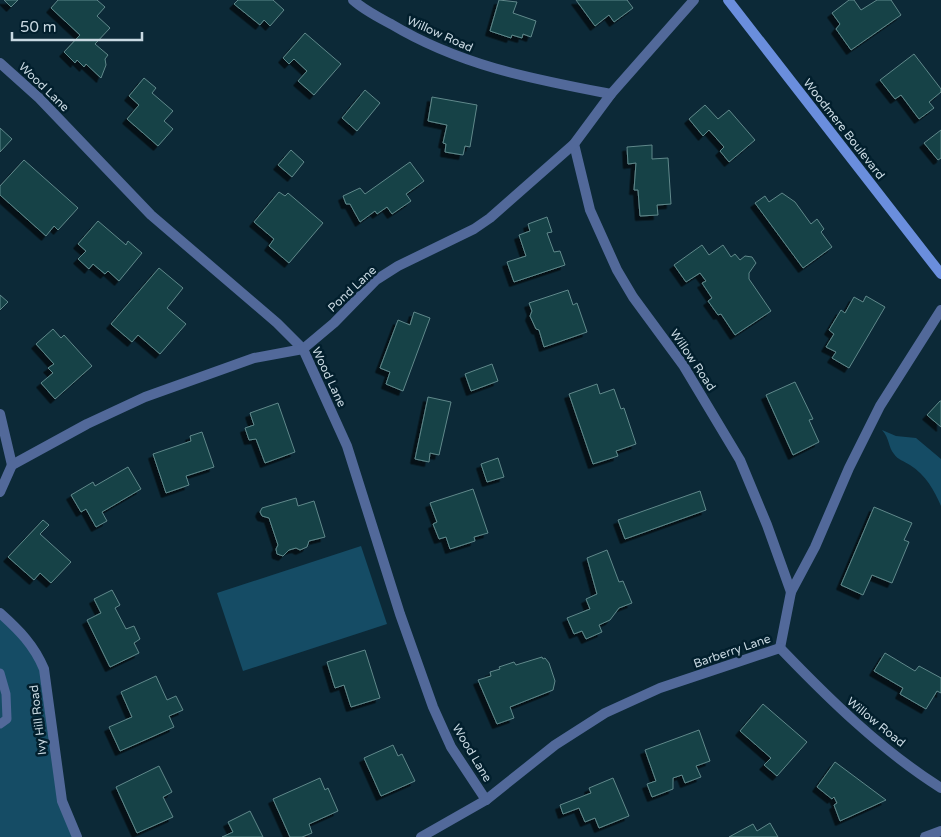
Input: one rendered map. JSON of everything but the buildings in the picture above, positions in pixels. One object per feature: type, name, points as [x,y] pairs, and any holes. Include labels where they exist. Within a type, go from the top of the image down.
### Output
[{"type":"street","name":"Willow Road","points":[[353,0],[414,38],[462,59],[513,75],[611,94]]},
{"type":"street","name":"Pond Lane","points":[[304,349],[334,323],[376,280],[398,266],[474,229],[490,218],[574,144],[611,94],[694,0]]},
{"type":"street","name":"Woodmere Boulevard","points":[[728,0],[941,274]]},
{"type":"street","name":"Wood Lane","points":[[0,63],[39,98],[151,215],[304,349],[347,446],[400,614],[433,707],[451,747],[486,800]]},
{"type":"street","name":"Willow Road","points":[[574,144],[590,210],[617,270],[633,297],[683,365],[740,460],[767,525],[790,592]]},
{"type":"street","name":"Barberry Lane","points":[[421,837],[486,800],[555,744],[605,713],[660,688],[780,648],[790,592],[816,547],[849,468],[880,406],[941,310]]},
{"type":"street","points":[[12,465],[87,424],[145,397],[254,358],[304,349]]},
{"type":"street","points":[[0,414],[12,465],[0,492]]},
{"type":"street","name":"Ivy Hill Road","points":[[0,613],[26,637],[38,655],[44,669],[62,801],[77,837]]},
{"type":"street","name":"Willow Road","points":[[780,648],[824,695],[941,788]]},
{"type":"street","points":[[925,837],[941,832]]},
{"type":"lane","points":[[0,673],[6,694],[7,719],[0,724]]},
{"type":"shaded area","points":[[882,430],[896,436],[916,438],[941,459],[941,506],[925,478],[916,469],[894,454]]},
{"type":"shaded area","points":[[361,546],[387,624],[243,671],[217,593]]},
{"type":"shaded area","points":[[0,613],[38,655],[72,829],[79,837],[0,837]]}]
